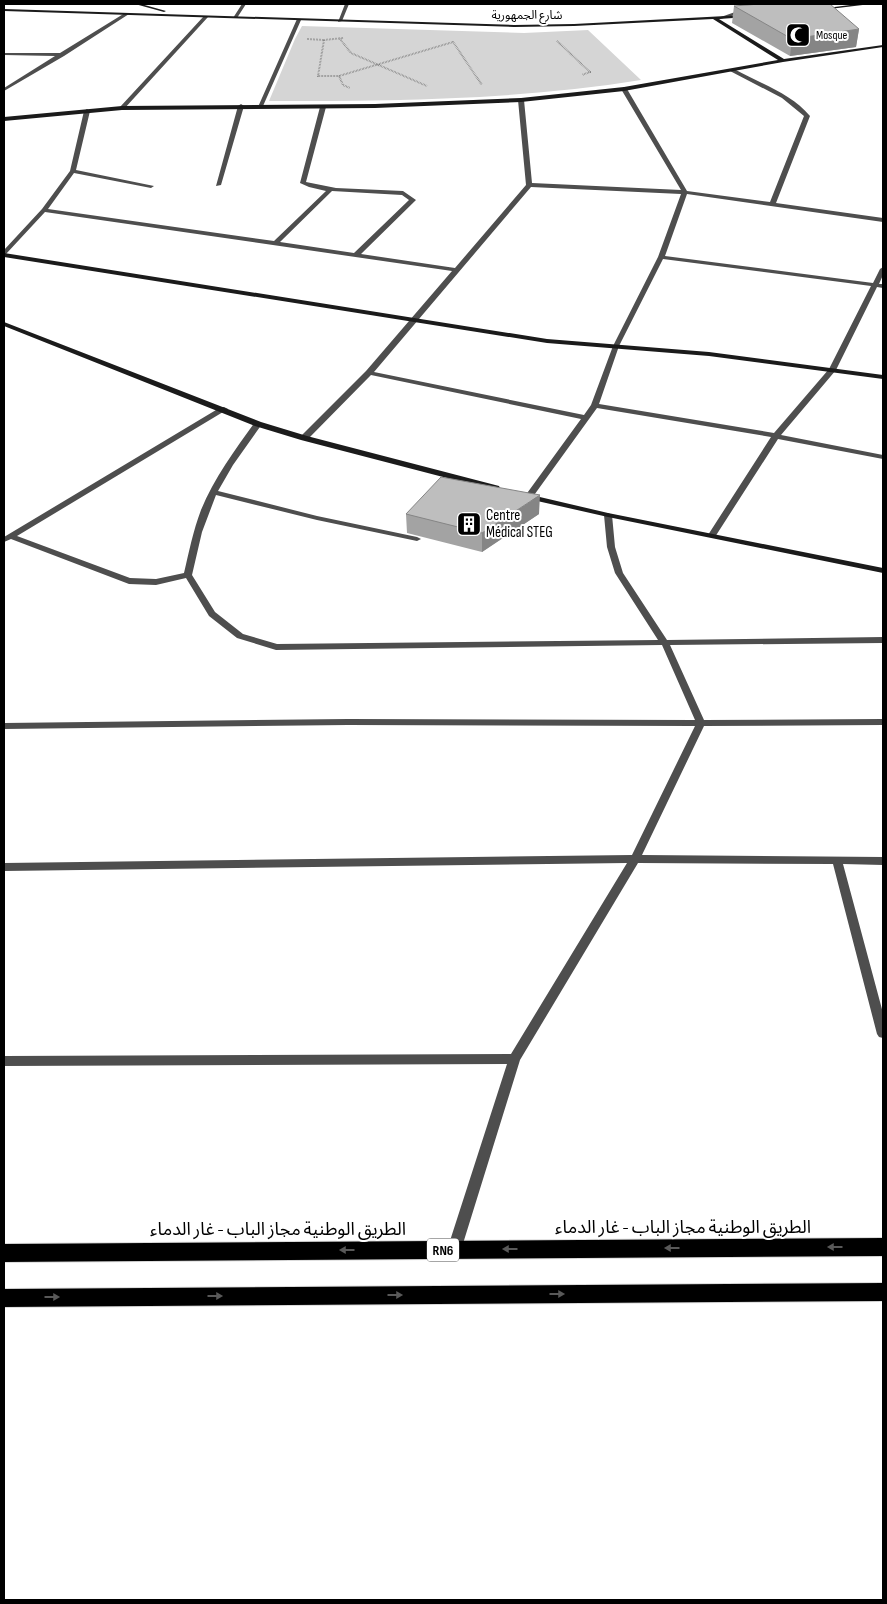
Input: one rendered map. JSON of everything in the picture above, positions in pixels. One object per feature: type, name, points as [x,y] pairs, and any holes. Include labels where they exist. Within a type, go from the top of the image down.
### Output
[{"type":"highway","name":"الطريق الوطنية مجاز الباب - غار الدماء","points":[[4,1253],[883,1247]]},
{"type":"highway","points":[[4,1298],[883,1292]]},
{"type":"street","points":[[137,4],[177,15]]},
{"type":"street","points":[[235,17],[244,4]]},
{"type":"street","points":[[340,21],[346,4]]},
{"type":"street","points":[[717,18],[748,10],[761,4]]},
{"type":"street","points":[[815,10],[869,4]]},
{"type":"street","points":[[18,10],[44,5]]},
{"type":"street","name":"شارع الجمهورية","points":[[4,10],[539,26],[748,16]]},
{"type":"street","points":[[4,90],[127,14]]},
{"type":"street","points":[[122,108],[206,17]]},
{"type":"street","points":[[717,18],[783,61]]},
{"type":"street","points":[[260,106],[299,20]]},
{"type":"street","points":[[4,119],[122,108],[323,107],[521,100],[624,90],[783,61],[883,46]]},
{"type":"street","points":[[4,54],[62,55]]},
{"type":"street","points":[[732,70],[792,102],[804,110],[807,116],[773,203]]},
{"type":"street","points":[[624,90],[685,192]]},
{"type":"street","points":[[304,438],[369,373],[529,185],[521,100]]},
{"type":"street","points":[[218,185],[241,106]]},
{"type":"street","points":[[323,107],[303,183],[312,187],[331,189],[403,193],[413,200],[356,255]]},
{"type":"street","points":[[4,254],[44,210],[72,171],[87,111]]},
{"type":"street","points":[[72,171],[151,186]]},
{"type":"street","points":[[529,185],[685,192],[883,220]]},
{"type":"street","points":[[275,244],[331,189]]},
{"type":"street","points":[[529,496],[594,405],[616,346],[661,257],[685,192]]},
{"type":"street","points":[[44,210],[458,270]]},
{"type":"street","points":[[4,254],[546,341],[709,354],[883,377]]},
{"type":"street","points":[[661,257],[879,286]]},
{"type":"street","points":[[712,535],[776,436],[832,370],[879,286],[883,269]]},
{"type":"street","points":[[4,324],[224,409],[258,424],[304,438],[501,489]]},
{"type":"street","points":[[369,373],[586,418]]},
{"type":"street","points":[[594,405],[776,436],[883,458]]},
{"type":"street","points":[[8,538],[224,409]]},
{"type":"street","points":[[258,424],[228,465],[213,492],[198,534],[188,576],[212,614],[240,636],[276,647],[883,640]]},
{"type":"street","points":[[213,492],[317,518],[417,539]]},
{"type":"street","points":[[519,494],[608,515],[883,571]]},
{"type":"street","points":[[454,1250],[514,1060],[635,860],[701,723],[665,643],[619,572],[611,547],[608,515]]},
{"type":"street","points":[[8,538],[129,581],[156,582],[188,576]]},
{"type":"street","points":[[4,726],[348,722],[583,724],[883,722]]},
{"type":"street","points":[[4,867],[635,860],[883,861]]},
{"type":"street","points":[[837,861],[883,1034]]},
{"type":"street","points":[[4,1061],[514,1060]]},
{"type":"path","points":[[539,26],[590,72],[576,77]]},
{"type":"path","points":[[340,38],[351,53],[435,89]]},
{"type":"path","points":[[348,38],[324,40],[318,76],[339,76],[453,42]]},
{"type":"path","points":[[443,41],[453,42]]},
{"type":"path","points":[[453,42],[482,86]]},
{"type":"path","points":[[339,76],[343,85],[355,90]]},
{"type":"shaded area","points":[[302,26],[524,33],[588,30],[641,80],[548,92],[455,98],[269,101]]},
{"type":"building","points":[[830,4],[859,29],[792,39],[734,6]]},
{"type":"building","points":[[441,477],[540,495],[482,533],[406,514]]},
{"type":"place","name":"Mosque","points":[[798,35]]},
{"type":"place","name":"Centre Médical STEG","points":[[469,524]]}]
